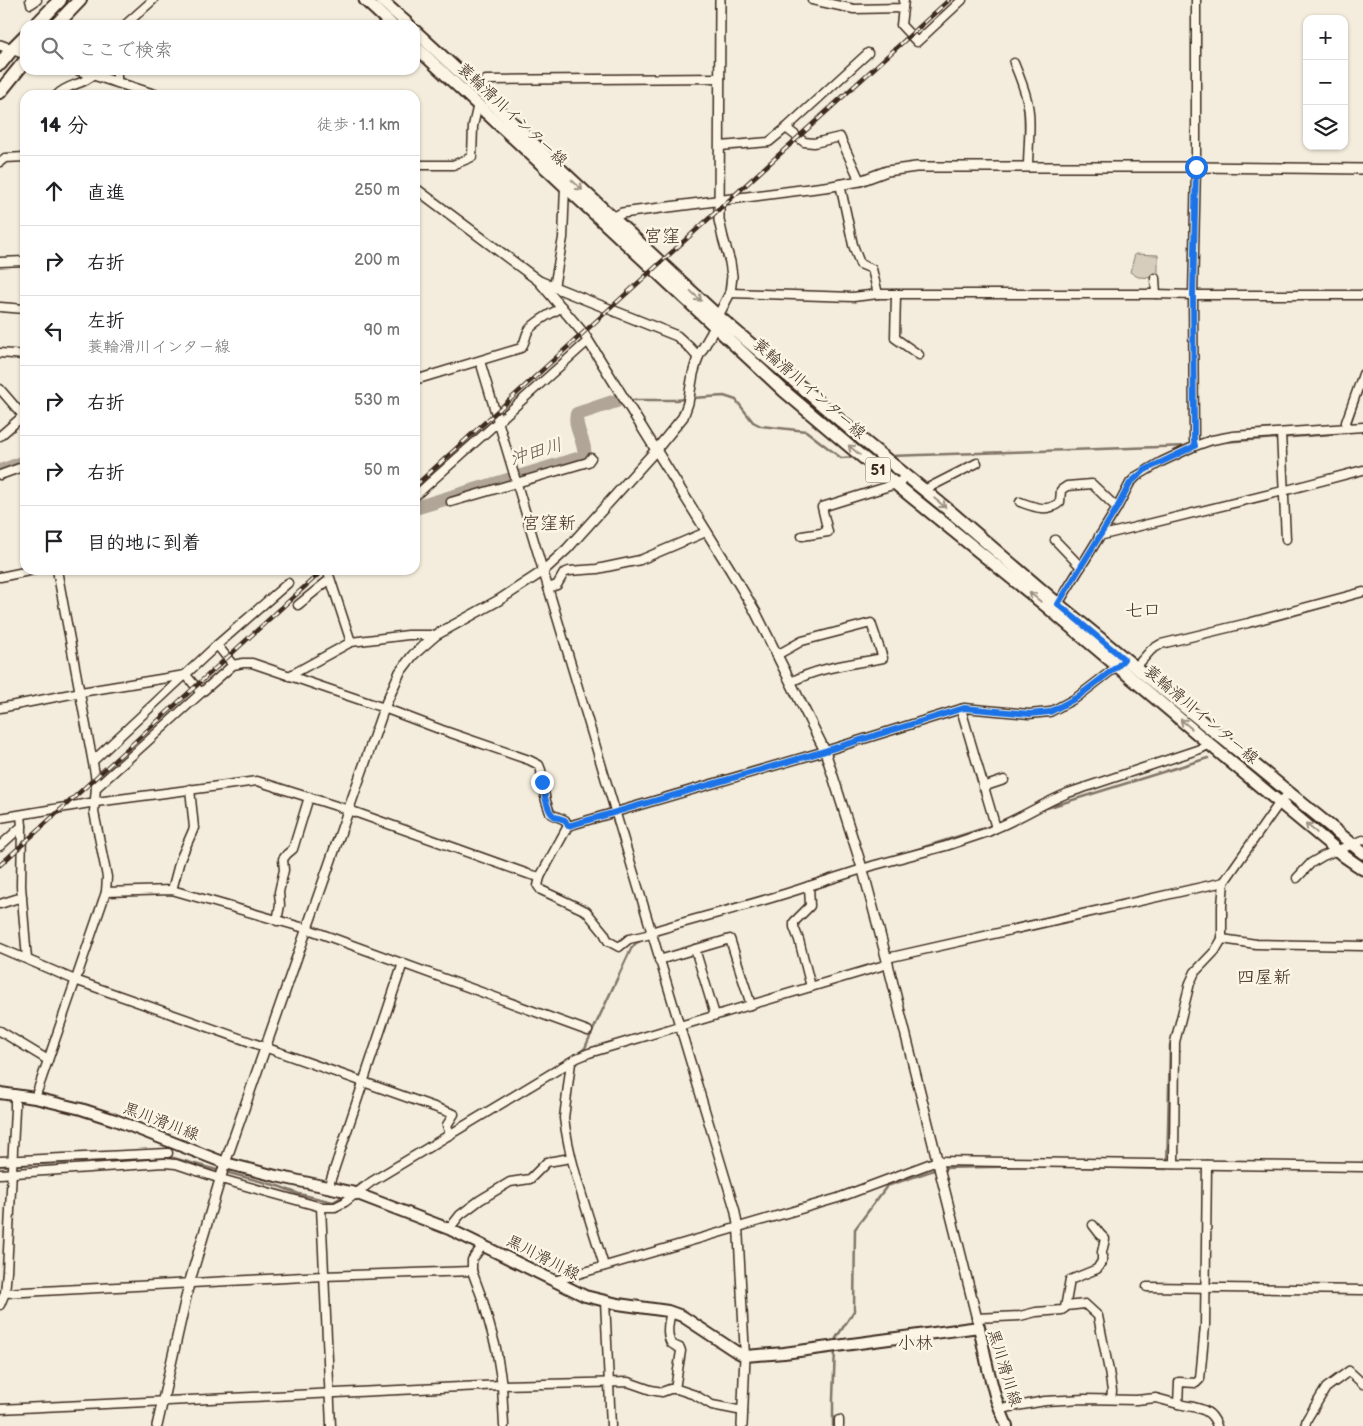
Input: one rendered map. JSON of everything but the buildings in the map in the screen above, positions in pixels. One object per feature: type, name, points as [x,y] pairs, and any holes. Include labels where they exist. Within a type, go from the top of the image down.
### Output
[{"type":"highway","points":[[41,20],[60,0]]},
{"type":"highway","points":[[61,20],[80,0]]},
{"type":"highway","points":[[0,64],[6,47],[20,39]]},
{"type":"highway","points":[[0,92],[20,67]]},
{"type":"main road","points":[[365,0],[387,20]]},
{"type":"main road","points":[[381,0],[403,20]]},
{"type":"main road","name":"蓑輪滑川インター線","points":[[420,36],[613,218],[784,391],[896,484],[1121,662],[1135,668],[1363,853]]},
{"type":"main road","name":"蓑輪滑川インター線","points":[[420,51],[565,186],[716,321],[924,490],[1058,604],[1210,744],[1363,869]]},
{"type":"main road","name":"黒川滑川線","points":[[0,1093],[35,1098],[81,1109],[115,1120],[225,1163],[355,1193],[449,1229],[585,1296],[618,1304],[649,1307],[682,1316],[745,1356],[784,1353],[977,1322],[996,1399],[1007,1426]]},
{"type":"street","points":[[30,0],[31,4],[37,0]]},
{"type":"street","points":[[131,20],[154,0]]},
{"type":"street","points":[[157,1426],[189,1284],[225,1163],[384,708],[400,672],[413,655],[436,635],[499,600],[542,572],[567,550],[683,417],[698,357],[730,293],[732,276],[719,220],[720,0]]},
{"type":"street","points":[[812,0],[854,9],[904,4],[901,24],[918,42],[962,0]]},
{"type":"street","points":[[1195,446],[1193,295],[1196,167],[1196,0]]},
{"type":"street","points":[[6,47],[20,52]]},
{"type":"street","points":[[720,146],[769,142],[868,53]]},
{"type":"street","points":[[1014,63],[1021,79],[1029,114],[1028,167]]},
{"type":"street","points":[[66,90],[88,80],[93,75],[141,90]]},
{"type":"street","points":[[117,75],[117,82]]},
{"type":"street","points":[[483,94],[486,80],[720,78]]},
{"type":"street","points":[[73,86],[75,90]]},
{"type":"street","points":[[420,165],[453,165],[472,157],[478,104]]},
{"type":"street","points":[[786,128],[804,142],[814,143],[840,137],[860,181]]},
{"type":"street","points":[[0,162],[5,158],[20,157]]},
{"type":"street","points":[[613,218],[622,213],[860,181],[887,171],[916,167],[1363,169]]},
{"type":"street","points":[[840,184],[853,245],[860,264],[872,269],[878,294]]},
{"type":"street","points":[[554,287],[563,238],[565,186]]},
{"type":"street","points":[[420,192],[539,282],[562,307],[588,341],[755,611],[825,751],[862,869],[887,961],[977,1322],[1036,1312],[1062,1310],[1066,1306],[1085,1304],[1098,1316],[1109,1371],[1112,1391],[1111,1399]]},
{"type":"street","points":[[0,262],[20,261]]},
{"type":"street","points":[[1156,278],[1156,294]]},
{"type":"street","points":[[539,282],[677,336],[698,357]]},
{"type":"street","points":[[730,293],[853,298],[878,294],[1363,295]]},
{"type":"street","points":[[896,294],[895,338],[919,355]]},
{"type":"street","points":[[0,307],[20,309]]},
{"type":"street","points":[[420,379],[521,348],[525,343],[527,332],[532,326],[562,307]]},
{"type":"street","points":[[420,492],[588,341]]},
{"type":"street","points":[[0,354],[20,355]]},
{"type":"street","points":[[480,361],[735,1210],[738,1227],[745,1356],[742,1426]]},
{"type":"street","points":[[1346,428],[1346,422],[1363,374]]},
{"type":"street","points":[[0,389],[20,412]]},
{"type":"street","points":[[0,436],[20,420]]},
{"type":"street","points":[[1058,604],[1117,508],[1130,483],[1137,476],[1195,446],[1212,440],[1233,436],[1363,427]]},
{"type":"street","points":[[1280,432],[1286,538]]},
{"type":"street","points":[[451,502],[588,462],[591,458]]},
{"type":"street","points":[[924,490],[977,463]]},
{"type":"street","points":[[0,475],[20,468]]},
{"type":"street","points":[[1099,536],[1363,470]]},
{"type":"street","points":[[802,536],[828,532],[822,507],[896,484],[907,476]]},
{"type":"street","points":[[1020,502],[1046,509],[1055,507],[1060,502],[1061,490],[1067,486],[1092,484],[1117,508]]},
{"type":"street","points":[[548,588],[557,585],[564,573],[569,571],[597,569],[640,560],[706,532]]},
{"type":"street","points":[[1055,540],[1081,567]]},
{"type":"street","points":[[0,577],[20,573]]},
{"type":"street","points":[[35,1098],[106,892],[107,877],[94,812],[96,788],[93,761],[58,575]]},
{"type":"street","points":[[298,605],[329,577],[351,642]]},
{"type":"street","points":[[93,761],[217,645],[288,583]]},
{"type":"street","points":[[1135,668],[1151,650],[1161,644],[1363,592]]},
{"type":"street","points":[[777,655],[802,641],[871,623],[883,658],[836,666],[805,675],[791,682]]},
{"type":"street","points":[[290,676],[351,642],[408,635],[436,635]]},
{"type":"street","points":[[217,645],[233,665]]},
{"type":"street","points":[[1121,662],[1076,698],[1050,712],[1030,714],[964,708],[825,751],[568,826],[540,876],[538,886],[541,890],[586,911],[604,933],[608,941],[619,947],[629,939],[647,935],[651,932],[779,896],[862,869],[946,846],[988,832],[1068,793],[1210,744]]},
{"type":"street","points":[[96,788],[233,665],[252,663],[384,708],[539,765],[542,770],[542,782],[550,813],[565,820],[568,826]]},
{"type":"street","points":[[0,708],[81,692],[186,675]]},
{"type":"street","points":[[186,675],[201,693]]},
{"type":"street","points":[[961,709],[996,828]]},
{"type":"street","points":[[983,787],[1004,780]]},
{"type":"street","points":[[0,818],[96,802],[257,781],[349,810],[528,874],[540,876]]},
{"type":"street","points":[[172,890],[180,860],[194,828],[190,789]]},
{"type":"street","points":[[1174,1164],[1175,1042],[1190,983],[1195,972],[1215,951],[1222,939],[1224,882],[1280,802],[1290,793]]},
{"type":"street","points":[[277,920],[280,905],[279,892],[284,870],[283,859],[293,849],[309,797]]},
{"type":"street","points":[[21,814],[22,897],[26,959]]},
{"type":"street","points":[[0,846],[22,826]]},
{"type":"street","points":[[1297,878],[1311,863],[1322,856],[1363,840]]},
{"type":"street","points":[[0,1174],[164,1163],[176,1164],[321,1208],[335,1207],[345,1202],[371,1182],[589,1053],[811,987],[887,961],[1224,882]]},
{"type":"street","points":[[809,886],[810,906],[794,922],[794,927],[811,987]]},
{"type":"street","points":[[106,892],[172,890],[277,920],[308,929],[588,1031]]},
{"type":"street","points":[[0,904],[22,897]]},
{"type":"street","points":[[660,960],[730,939],[750,1005]]},
{"type":"street","points":[[1222,939],[1256,944],[1363,946]]},
{"type":"street","points":[[0,949],[75,980],[454,1114],[447,1125],[450,1135]]},
{"type":"street","points":[[696,949],[715,1016]]},
{"type":"street","points":[[328,1188],[403,963]]},
{"type":"street","points":[[0,1031],[48,1060]]},
{"type":"street","points":[[571,1062],[564,1118],[571,1158],[604,1266]]},
{"type":"street","points":[[0,1305],[5,1293],[4,1240],[12,1173],[15,1095]]},
{"type":"street","points":[[0,1161],[168,1153]]},
{"type":"street","points":[[449,1229],[460,1215],[480,1200],[510,1182],[530,1179],[546,1162],[571,1158]]},
{"type":"street","points":[[554,1281],[838,1198],[937,1161],[1363,1167]]},
{"type":"street","points":[[1178,1404],[1180,1382],[1196,1383],[1200,1379],[1205,1326],[1207,1165]]},
{"type":"street","points":[[321,1208],[331,1426]]},
{"type":"street","points":[[1066,1306],[1070,1280],[1097,1269],[1102,1261],[1105,1239],[1093,1225]]},
{"type":"street","points":[[483,1245],[472,1260],[472,1271],[484,1301],[496,1348],[502,1385],[504,1426]]},
{"type":"street","points":[[5,1293],[323,1276],[472,1271]]},
{"type":"street","points":[[1147,1287],[1363,1290]]},
{"type":"street","points":[[605,1301],[610,1426]]},
{"type":"street","points":[[672,1312],[668,1321],[670,1341],[673,1345],[680,1348],[681,1351],[675,1390]]},
{"type":"street","points":[[1305,1426],[1326,1388],[1349,1371],[1363,1384]]},
{"type":"street","points":[[0,1409],[502,1385],[628,1382],[650,1390],[662,1392],[675,1390],[695,1395],[712,1405],[743,1411]]},
{"type":"street","points":[[1000,1410],[1045,1401],[1156,1398],[1207,1411],[1214,1417],[1217,1426]]},
{"type":"shaded area","points":[[1135,254],[1158,255],[1158,278],[1138,277],[1130,272]]},
{"type":"waterway","points":[[1222,442],[1347,433],[1363,386]]},
{"type":"waterway","points":[[692,398],[724,396],[736,400],[753,422],[761,426],[806,431],[841,458],[857,457]]},
{"type":"waterway","points":[[629,400],[686,399]]},
{"type":"waterway","name":"沖田川","points":[[420,506],[584,457],[584,446],[576,419],[577,414],[619,400]]},
{"type":"waterway","points":[[890,456],[1189,446]]},
{"type":"waterway","name":"沖田川","points":[[0,471],[20,464]]},
{"type":"waterway","points":[[1037,811],[1208,758]]},
{"type":"waterway","points":[[902,854],[994,825]]},
{"type":"waterway","points":[[579,1053],[585,1048],[631,949],[636,943],[645,939]]},
{"type":"waterway","points":[[942,1168],[1034,1166],[1167,1169],[1170,1045]]},
{"type":"waterway","points":[[472,1117],[534,1080]]},
{"type":"waterway","points":[[352,1189],[446,1133]]},
{"type":"waterway","points":[[0,1166],[170,1157],[220,1171]]},
{"type":"waterway","points":[[835,1344],[836,1338],[854,1311],[855,1229],[887,1186],[937,1169]]},
{"type":"waterway","points":[[225,1172],[333,1202],[346,1194]]},
{"type":"waterway","points":[[833,1426],[835,1349]]},
{"type":"railway","points":[[420,481],[949,0]]},
{"type":"railway","points":[[0,865],[318,575]]},
{"type":"district","name":"宮窪","points":[[662,236]]},
{"type":"district","name":"宮窪新","points":[[549,523]]},
{"type":"district","name":"七口","points":[[1143,610]]},
{"type":"district","name":"四屋新","points":[[1264,977]]},
{"type":"district","name":"小林","points":[[915,1343]]},
{"type":"route","points":[[542,782],[550,813],[565,820],[568,826],[825,751],[964,708],[1030,714],[1050,712],[1076,698],[1118,666],[1124,659],[1058,604],[1117,508],[1130,483],[1145,470],[1195,446],[1193,295],[1196,167]]}]
